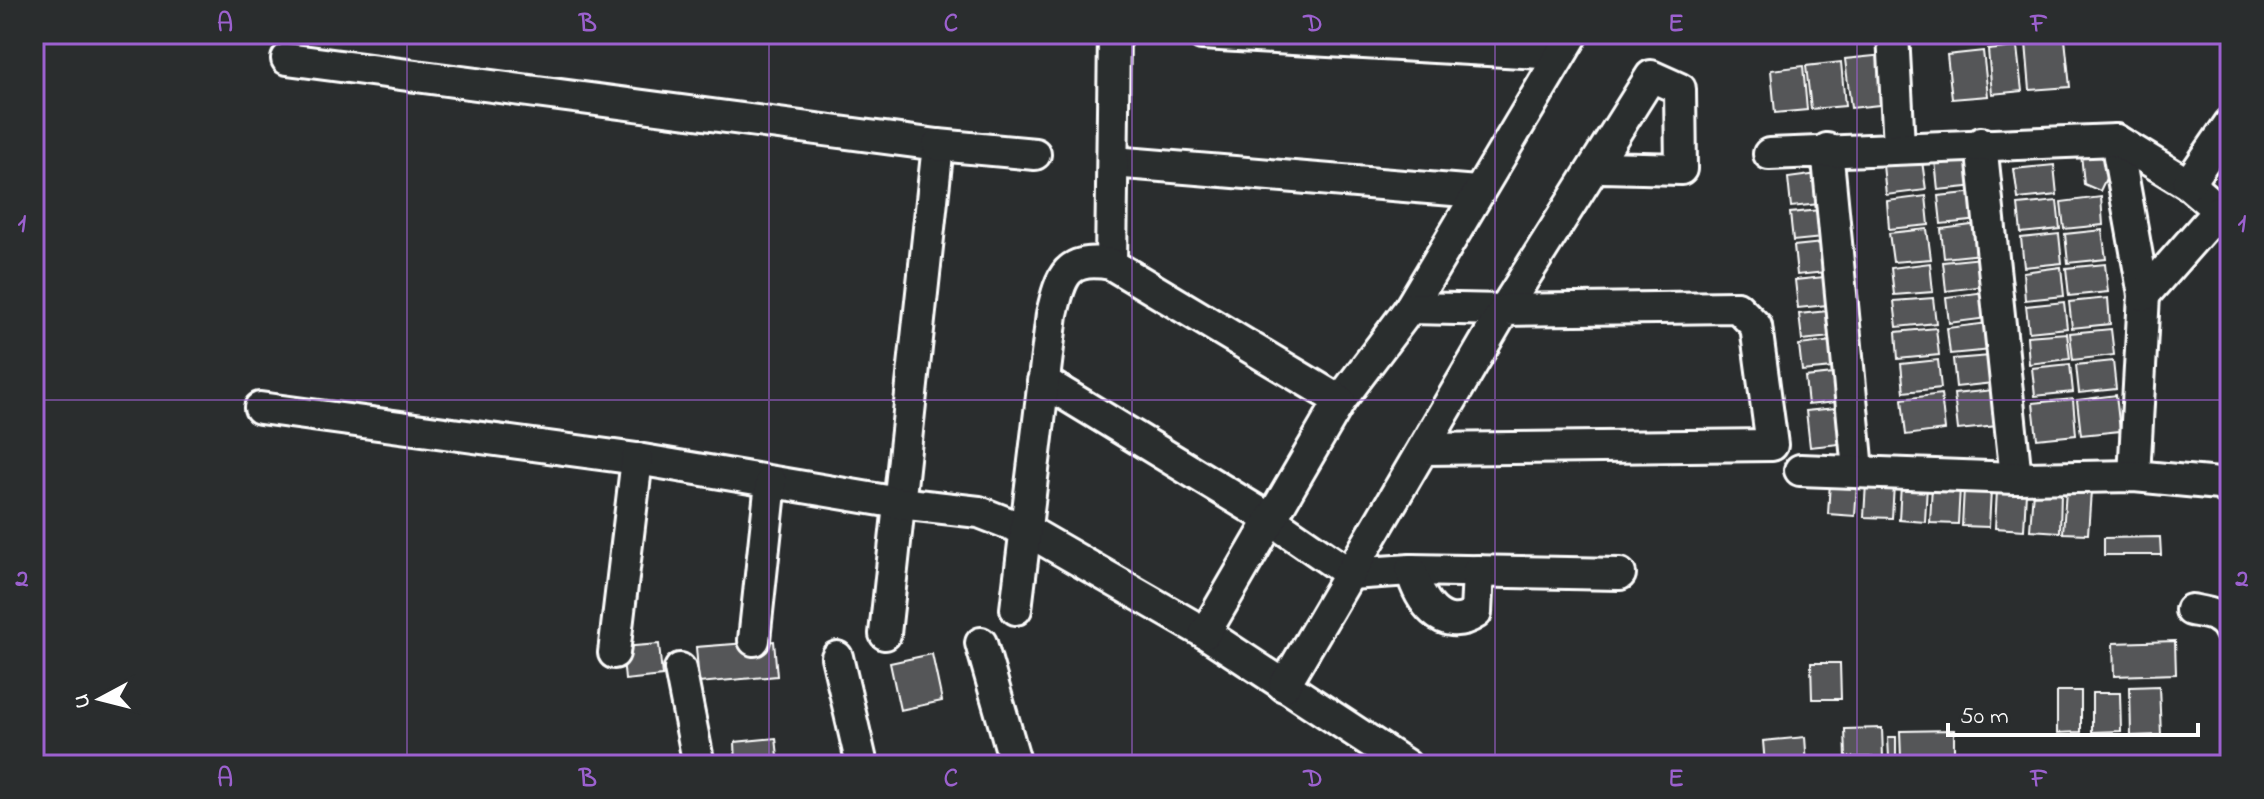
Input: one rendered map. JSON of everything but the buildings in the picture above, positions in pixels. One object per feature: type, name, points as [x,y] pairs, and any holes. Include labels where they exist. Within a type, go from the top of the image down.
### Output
[{"type":"street","points":[[1111,264],[1114,34]]},
{"type":"street","points":[[1202,34],[1567,44],[1410,308],[1340,401],[1205,633]]},
{"type":"street","points":[[1893,34],[1899,146]]},
{"type":"street","points":[[287,59],[938,145],[1035,154]]},
{"type":"street","points":[[1284,686],[1504,310],[1651,76],[1680,89],[1681,169],[1603,167]]},
{"type":"street","points":[[2188,184],[2230,123]]},
{"type":"street","points":[[2116,140],[2144,295],[2134,476]]},
{"type":"street","points":[[1769,154],[1899,146],[2116,140],[2188,184],[2224,215],[2144,295]]},
{"type":"street","points":[[1981,143],[2016,478]]},
{"type":"street","points":[[885,634],[938,145]]},
{"type":"street","points":[[1827,149],[1858,470]]},
{"type":"street","points":[[1113,162],[1477,192]]},
{"type":"street","points":[[1016,609],[1028,531],[1043,381],[1058,286],[1067,271],[1080,262],[1111,264],[1340,401]]},
{"type":"street","points":[[1410,308],[1737,307],[1756,326],[1772,445],[1424,449]]},
{"type":"street","points":[[1043,381],[1270,519],[1350,574],[1411,570],[1620,574]]},
{"type":"street","points":[[260,408],[637,459],[899,503],[979,512],[1028,531],[1205,633],[1392,761]]},
{"type":"street","points":[[614,653],[637,459]]},
{"type":"street","points":[[1800,470],[2016,478],[2134,476],[2226,480]]},
{"type":"street","points":[[754,640],[771,482]]},
{"type":"street","points":[[1411,570],[1422,602],[1431,611],[1454,620],[1476,613],[1478,571]]},
{"type":"street","points":[[2191,610],[2215,614],[2226,622],[2230,631]]},
{"type":"street","points":[[981,643],[1016,765]]},
{"type":"street","points":[[837,657],[862,765]]},
{"type":"street","points":[[680,669],[699,765]]}]
